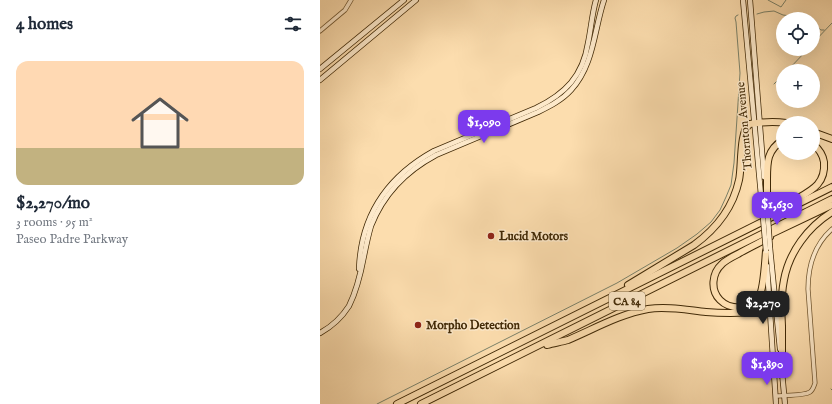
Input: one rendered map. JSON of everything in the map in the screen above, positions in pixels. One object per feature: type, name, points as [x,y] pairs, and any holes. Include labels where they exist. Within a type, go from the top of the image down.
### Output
[{"type":"highway","points":[[582,312],[694,245],[713,230],[732,201],[739,180],[744,133],[747,126],[757,123],[776,121]]},
{"type":"highway","points":[[820,135],[832,139]]},
{"type":"highway","points":[[764,205],[768,158],[776,145]]},
{"type":"highway","points":[[718,244],[816,187],[823,174],[824,166],[823,158],[820,152]]},
{"type":"highway","name":"CA 84","points":[[397,404],[832,187]]},
{"type":"highway","name":"CA 84","points":[[421,404],[832,198]]},
{"type":"highway","name":"CA 84","points":[[429,404],[750,244],[832,205]]},
{"type":"highway","points":[[768,250],[761,293],[758,299],[747,306],[740,308],[733,307],[720,300],[714,288],[714,281],[718,269],[722,264],[752,246],[816,212]]},
{"type":"highway","points":[[782,375],[781,299],[786,270],[794,252],[805,235],[832,212]]},
{"type":"highway","points":[[547,345],[566,340],[623,316],[649,309],[673,309],[723,313],[752,313],[773,310]]},
{"type":"street","points":[[320,31],[345,10],[351,0]]},
{"type":"street","points":[[320,69],[404,0]]},
{"type":"street","points":[[320,80],[416,0]]},
{"type":"street","points":[[358,278],[359,257],[366,226],[373,211],[398,176],[427,155],[549,102],[568,86],[576,76],[586,55],[596,0]]},
{"type":"street","points":[[320,333],[341,317],[348,306],[355,290],[371,227],[383,202],[391,191],[412,170],[436,155],[538,112],[557,102],[572,89],[588,62],[604,0]]},
{"type":"street","name":"Thornton Avenue","points":[[743,0],[757,123],[773,310]]},
{"type":"street","name":"Thornton Avenue","points":[[750,0],[757,123]]},
{"type":"street","points":[[776,396],[804,394],[810,392],[815,383],[808,277],[810,265],[820,242],[832,229]]},
{"type":"street","points":[[773,310],[785,404]]},
{"type":"street","points":[[773,310],[776,404]]},
{"type":"waterway","points":[[768,0],[781,7],[786,0]]},
{"type":"waterway","points":[[757,14],[764,12],[776,12]]},
{"type":"waterway","points":[[377,404],[617,283],[677,248],[711,222],[720,210],[731,185],[734,163],[740,73],[735,18],[738,15]]},
{"type":"waterway","points":[[820,36],[832,23]]},
{"type":"waterway","points":[[820,29],[824,30]]},
{"type":"waterway","points":[[794,64],[801,56]]},
{"type":"place","name":"Lucid Motors","points":[[491,236]]},
{"type":"place","name":"Morpho Detection","points":[[418,325]]}]
